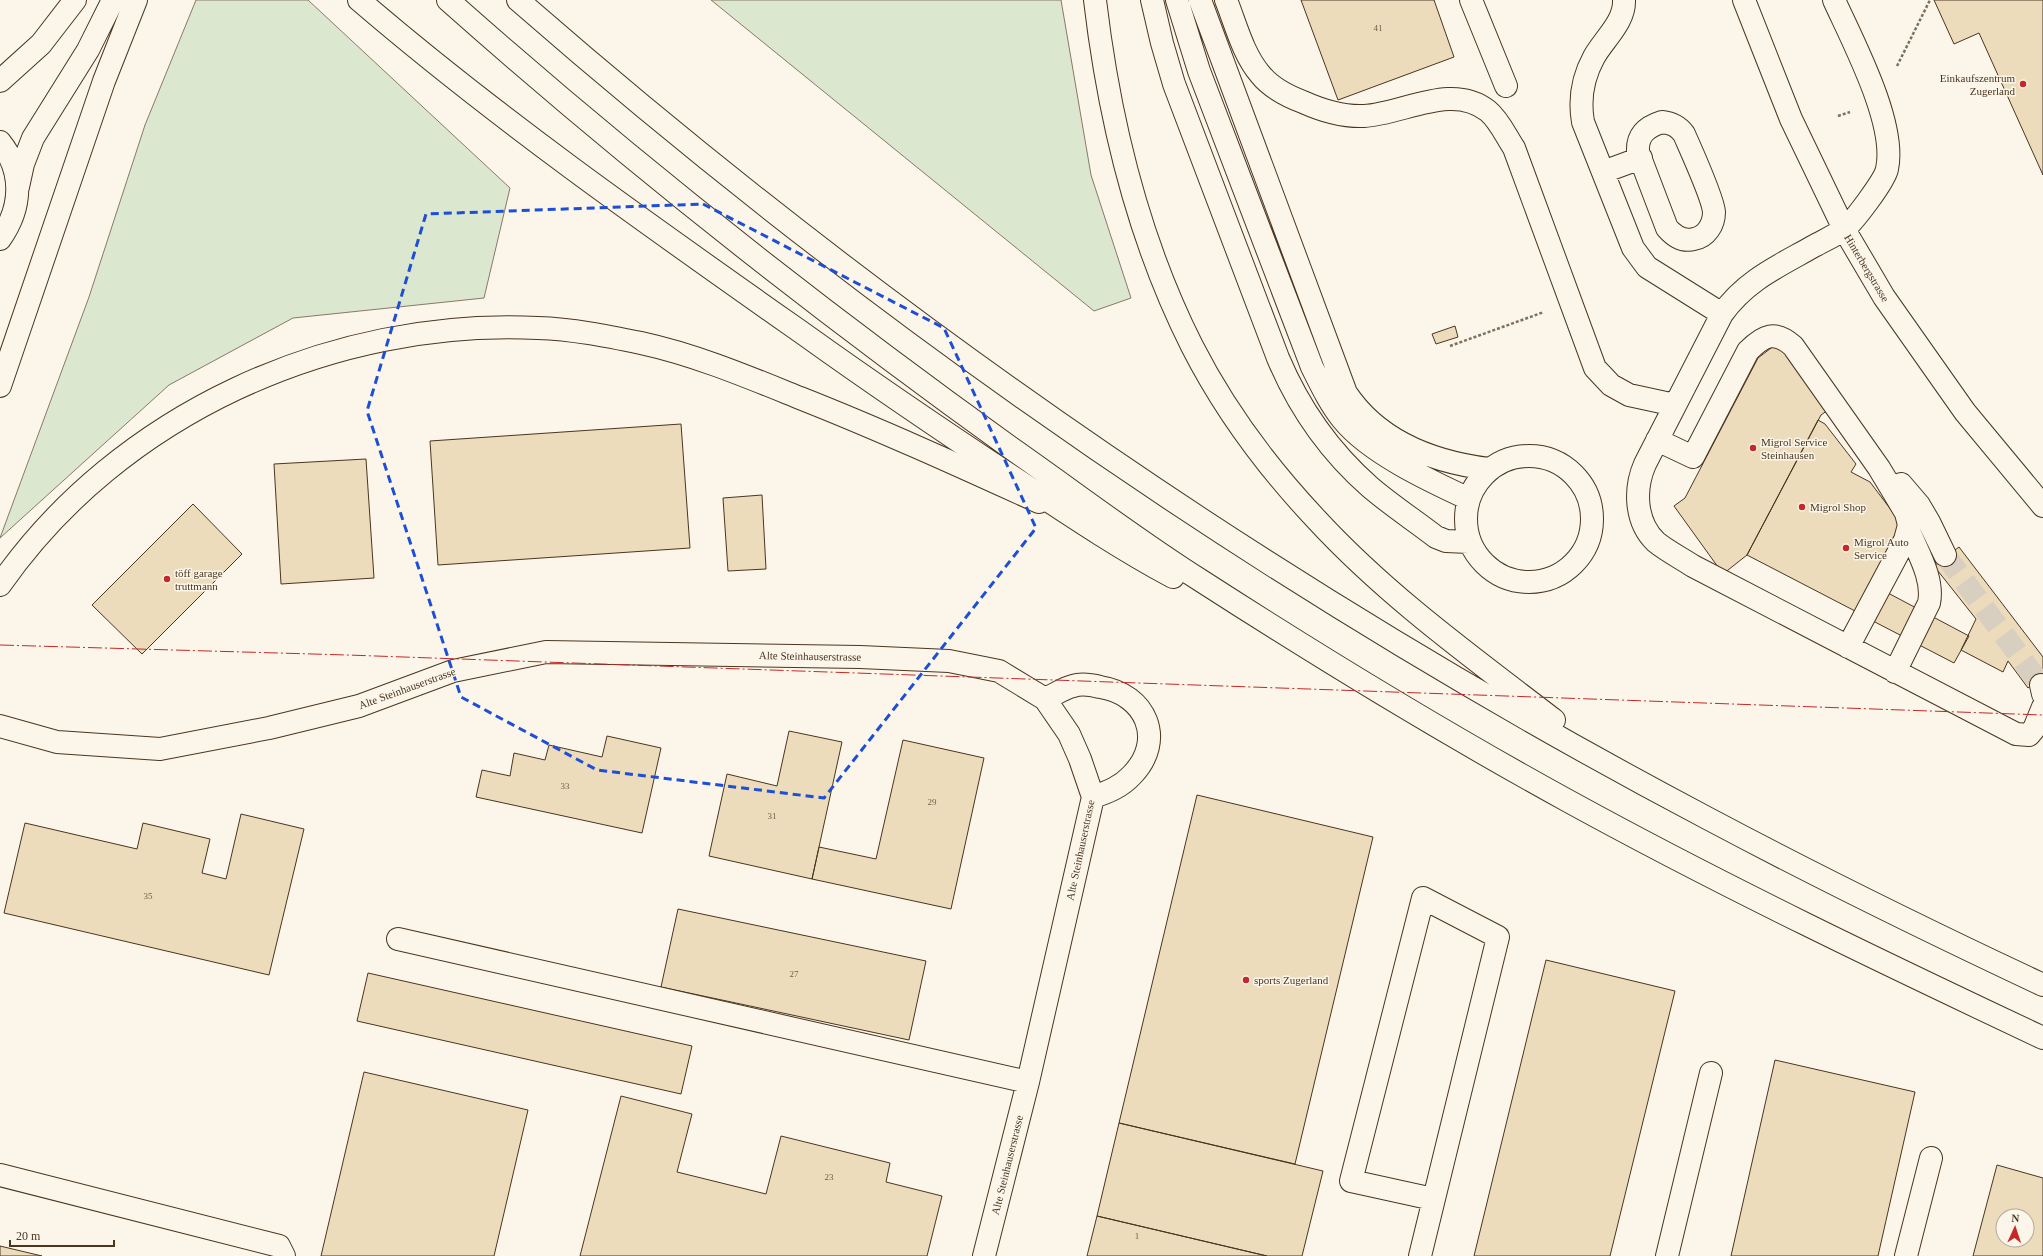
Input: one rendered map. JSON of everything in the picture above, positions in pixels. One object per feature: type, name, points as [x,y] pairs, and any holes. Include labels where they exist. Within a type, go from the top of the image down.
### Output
[{"type":"main road","points":[[0,80],[41,44],[75,0]]},
{"type":"main road","points":[[18,187],[23,164],[32,138],[88,50],[113,0]]},
{"type":"main road","points":[[0,386],[104,80],[136,0]]},
{"type":"main road","points":[[359,0],[424,56],[723,278],[910,408],[1075,518],[1142,560],[1312,651]]},
{"type":"main road","points":[[448,0],[562,99],[648,171],[733,239],[882,354],[1074,493],[1195,577],[1312,651],[1466,743],[1569,802],[1663,852],[1943,991],[2043,1038]]},
{"type":"main road","points":[[518,0],[646,109],[759,201],[874,288],[1046,415],[1279,569],[1442,669],[1707,818],[1856,895],[2043,986]]},
{"type":"main road","points":[[1095,0],[1102,50],[1119,140],[1132,191],[1146,234],[1175,309],[1192,346],[1211,380],[1236,418],[1262,455],[1313,515],[1382,583],[1470,656],[1621,771]]},
{"type":"main road","points":[[1152,0],[1162,43],[1174,84],[1281,365],[1303,411],[1325,440],[1370,487],[1436,537],[1446,541],[1469,542]]},
{"type":"main road","points":[[1177,0],[1199,72],[1312,367],[1328,398],[1343,420],[1364,439],[1400,464],[1469,499]]},
{"type":"main road","points":[[1200,0],[1346,393],[1357,410],[1375,426],[1398,442],[1451,464],[1489,469]]},
{"type":"main road","points":[[1226,0],[1250,59],[1260,75],[1273,87],[1289,97],[1324,111],[1346,116],[1380,114],[1432,101],[1456,99],[1474,103],[1488,111],[1500,125],[1514,148],[1595,368],[1611,385],[1628,395],[1675,405]]},
{"type":"main road","points":[[1471,0],[1506,86]]},
{"type":"main road","points":[[1624,0],[1622,14],[1594,57],[1581,97],[1580,107],[1583,122],[1633,248],[1640,259],[1647,267],[1722,314]]},
{"type":"main road","name":"Hinterbergstrasse","points":[[1744,0],[1791,119],[1844,229],[1884,297],[1964,412],[2043,506]]},
{"type":"main road","points":[[1834,0],[1879,102],[1886,131],[1888,169],[1883,180],[1844,229],[1755,280],[1742,290],[1722,314],[1639,476],[1637,495],[1638,506],[1644,523],[1656,541],[1693,566],[2016,734],[2029,734],[2034,729],[2043,707]]},
{"type":"main road","points":[[1662,122],[1669,123],[1680,129],[1687,140],[1712,205],[1712,224],[1705,234],[1691,240],[1676,237],[1671,233],[1664,222],[1640,158],[1638,152],[1639,140],[1647,127],[1662,122]]},
{"type":"main road","points":[[0,142],[13,163],[18,187],[18,198],[14,215],[0,239]]},
{"type":"main road","points":[[1603,172],[1640,158]]},
{"type":"main road","points":[[0,585],[11,569],[48,526],[79,495],[114,464],[165,428],[215,398],[257,379],[309,359],[362,344],[418,334],[480,328],[538,328],[593,334],[644,344],[692,357],[734,371],[861,422],[1075,518]]},
{"type":"main road","points":[[1657,440],[1693,457],[1748,352],[1763,338],[1780,336],[1793,346],[1879,468],[1906,513],[1909,531],[1930,584],[1931,594],[1929,603],[1895,672]]},
{"type":"main road","points":[[1526,455],[1546,458],[1565,467],[1581,482],[1590,501],[1593,523],[1588,543],[1576,562],[1559,575],[1539,582],[1517,582],[1497,574],[1480,560],[1469,542],[1465,521],[1469,499],[1476,483],[1489,469],[1507,460],[1526,455]]},
{"type":"main road","points":[[1879,468],[1896,478],[1919,505],[1945,555]]},
{"type":"main road","points":[[1848,647],[1909,531]]},
{"type":"main road","name":"Alte Steinhauserstrasse","points":[[0,726],[57,742],[160,749],[269,728],[359,706],[452,671],[546,652],[860,656],[949,661],[999,671],[1045,699],[1069,734],[1080,759],[1093,798],[1028,1082],[984,1256]]},
{"type":"main road","points":[[1045,699],[1073,686],[1090,685],[1114,689],[1131,698],[1145,715],[1149,738],[1145,756],[1132,775],[1114,790],[1093,798]]},
{"type":"main road","points":[[1420,1256],[1498,937],[1423,898],[1351,1181],[1433,1199]]},
{"type":"main road","points":[[398,939],[1028,1082]]},
{"type":"main road","points":[[1667,1256],[1711,1073]]},
{"type":"main road","points":[[1906,1256],[1931,1158]]},
{"type":"main road","points":[[0,1175],[279,1246],[284,1256]]},
{"type":"path","points":[[1450,346],[1570,303]]},
{"type":"highlighted area","points":[[703,204],[944,328],[1036,528],[824,798],[597,770],[461,697],[367,411],[426,214]]},
{"type":"green space","points":[[196,0],[308,0],[510,188],[484,298],[293,318],[169,385],[0,538],[89,297],[145,125]]},
{"type":"green space","points":[[711,0],[1061,0],[1091,175],[1131,298],[1094,311]]},
{"type":"building","points":[[1301,0],[1434,0],[1454,57],[1338,100]]},
{"type":"building","name":"Einkaufszentrum Zugerland","points":[[1934,0],[2043,0],[2043,175],[1979,33],[1954,44]]},
{"type":"building","points":[[1455,326],[1458,337],[1436,344],[1432,334]]},
{"type":"building","points":[[1779,342],[1828,410],[1821,415],[1747,555],[1723,574],[1674,506],[1685,498],[1758,358]]},
{"type":"building","points":[[1818,420],[1825,424],[1856,464],[1851,472],[1870,482],[1901,523],[1855,611],[1747,555]]},
{"type":"building","points":[[681,424],[690,548],[438,565],[430,441]]},
{"type":"building","points":[[366,459],[374,578],[281,584],[274,464]]},
{"type":"building","points":[[762,495],[766,569],[728,571],[723,498]]},
{"type":"building","name":"töff garage truttmann","points":[[193,504],[242,554],[142,654],[92,605]]},
{"type":"building","points":[[1959,547],[2043,657],[2043,677],[2028,688],[2008,661],[2003,672],[1961,650],[1976,619],[1934,566]]},
{"type":"building","points":[[1888,593],[1969,636],[1954,663],[1873,621]]},
{"type":"building","points":[[789,731],[842,742],[812,879],[709,856],[727,774],[777,786]]},
{"type":"building","points":[[607,736],[661,748],[642,833],[476,797],[482,770],[510,776],[514,753],[545,760],[549,745],[602,757]]},
{"type":"building","points":[[903,740],[984,758],[951,909],[812,879],[819,847],[876,859]]},
{"type":"building","name":"sports Zugerland","points":[[1197,795],[1373,837],[1295,1164],[1119,1123]]},
{"type":"building","points":[[241,814],[304,829],[269,975],[4,913],[25,823],[137,849],[143,823],[210,839],[202,873],[226,879]]},
{"type":"building","points":[[678,909],[926,961],[909,1040],[661,987]]},
{"type":"building","points":[[1546,960],[1675,991],[1610,1256],[1474,1256]]},
{"type":"building","points":[[368,973],[692,1046],[681,1094],[357,1021]]},
{"type":"building","points":[[1775,1060],[1915,1092],[1878,1256],[1731,1256]]},
{"type":"building","points":[[364,1072],[528,1110],[494,1256],[321,1256]]},
{"type":"building","points":[[621,1096],[692,1114],[677,1172],[766,1194],[781,1136],[890,1163],[886,1182],[942,1196],[927,1256],[580,1256]]},
{"type":"building","points":[[1119,1123],[1323,1171],[1302,1256],[1267,1256],[1097,1216]]},
{"type":"building","points":[[1997,1165],[2043,1178],[2043,1256],[1973,1256]]},
{"type":"building","points":[[1097,1216],[1267,1256],[1087,1256]]},
{"type":"building","points":[[0,1246],[42,1256],[0,1256]]},
{"type":"tunnel","points":[[1945,555],[2041,685]]},
{"type":"power","points":[[0,645],[347,655],[2043,715]]},
{"type":"place","name":"Einkaufszentrum Zugerland","points":[[2023,84]]},
{"type":"place","name":"Migrol Service Steinhausen","points":[[1753,448]]},
{"type":"place","name":"Migrol Shop","points":[[1802,507]]},
{"type":"place","name":"Migrol Auto Service","points":[[1846,548]]},
{"type":"place","name":"töff garage truttmann","points":[[167,579]]},
{"type":"place","name":"sports Zugerland","points":[[1246,980]]}]
